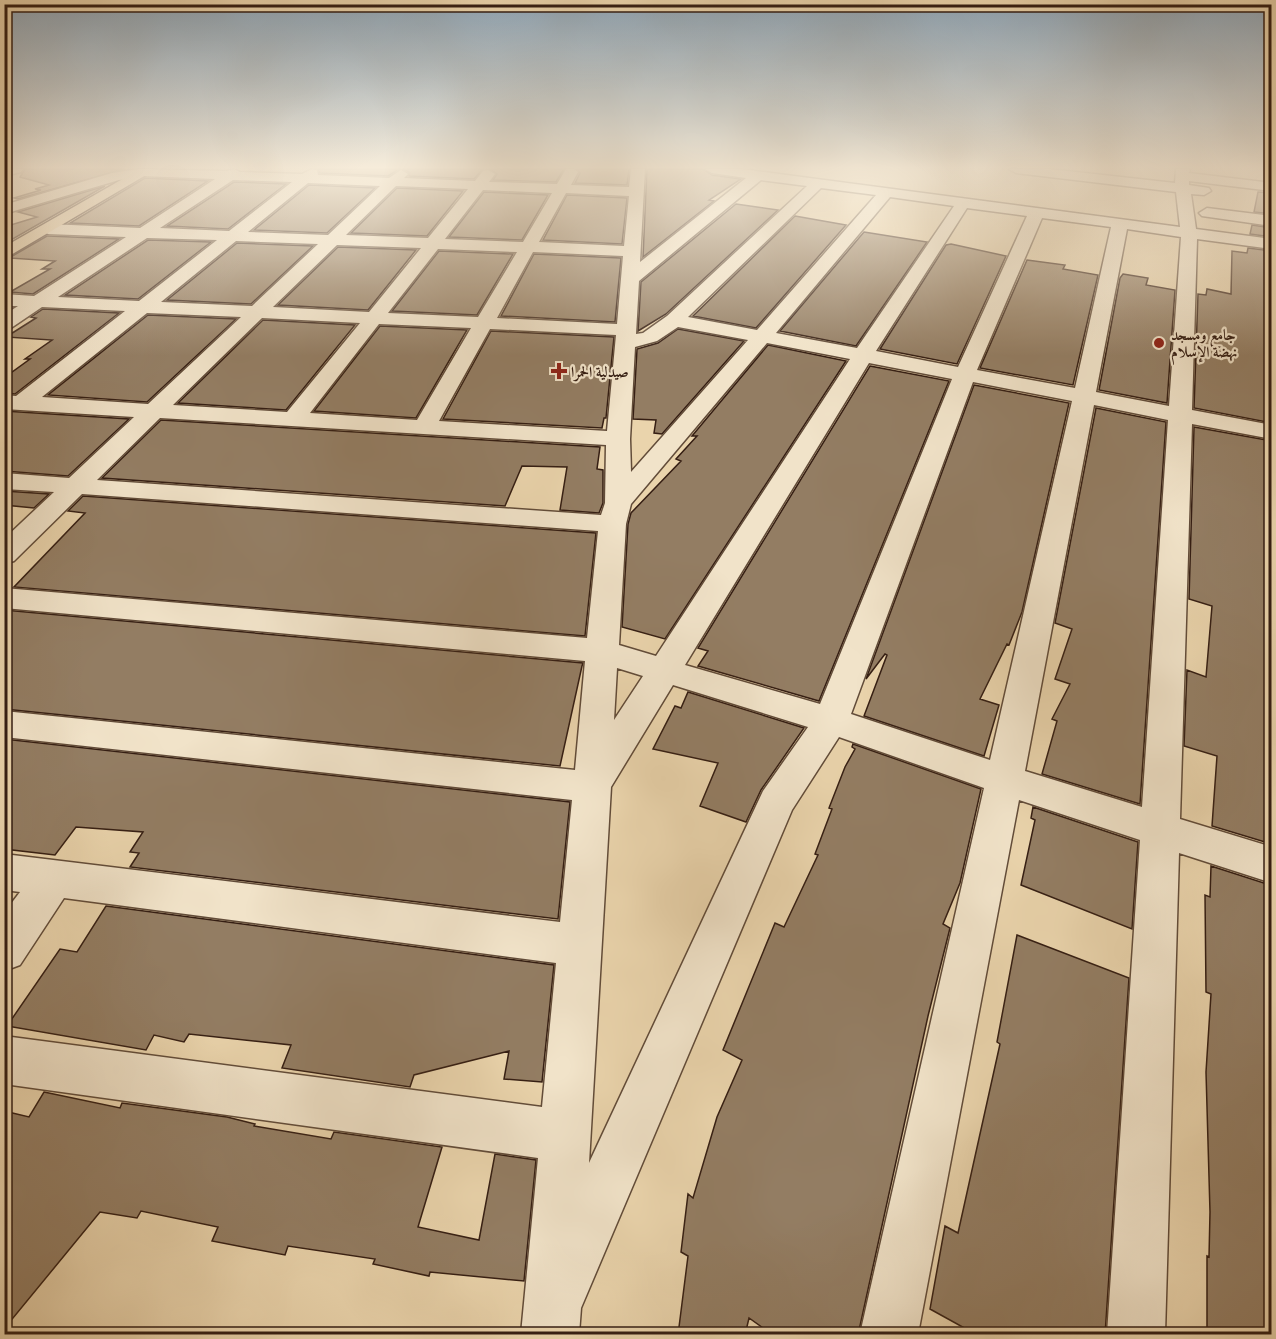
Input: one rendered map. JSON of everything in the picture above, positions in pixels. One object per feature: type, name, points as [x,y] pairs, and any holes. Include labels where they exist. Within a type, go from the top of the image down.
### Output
[{"type":"main road","points":[[4,254],[44,231]]},
{"type":"street","points":[[128,231],[528,247],[631,265],[678,231]]},
{"type":"street","points":[[13,402],[143,307],[239,231]]},
{"type":"street","points":[[4,555],[342,231]]},
{"type":"street","points":[[294,419],[442,231]]},
{"type":"street","points":[[424,427],[537,231]]},
{"type":"street","points":[[550,1322],[601,651],[615,514],[618,439],[633,231]]},
{"type":"street","points":[[4,300],[484,323],[626,337],[650,337],[674,320],[767,231]]},
{"type":"street","points":[[615,514],[854,231]]},
{"type":"street","points":[[591,787],[863,355],[944,231]]},
{"type":"street","points":[[550,1322],[776,802],[831,721],[965,375],[1028,231]]},
{"type":"street","points":[[889,1335],[1118,231]]},
{"type":"street","points":[[1136,1335],[1180,415],[1182,231]]},
{"type":"street","points":[[1230,231],[1272,244]]},
{"type":"street","points":[[4,324],[144,232]]},
{"type":"street","points":[[4,247],[32,238]]},
{"type":"street","points":[[674,320],[1272,432]]},
{"type":"street","points":[[13,402],[618,439]]},
{"type":"street","points":[[4,481],[615,514]]},
{"type":"street","points":[[4,598],[601,651],[831,721],[1004,780],[1272,866]]},
{"type":"street","points":[[4,724],[591,787]]},
{"type":"street","points":[[4,872],[579,945]]},
{"type":"street","points":[[4,950],[54,878]]},
{"type":"street","points":[[4,1060],[565,1136]]},
{"type":"building","points":[[4,231],[26,231],[4,244]]},
{"type":"building","points":[[290,231],[329,231],[327,233]]},
{"type":"building","points":[[353,231],[431,231],[427,236],[351,233]]},
{"type":"building","points":[[453,231],[527,231],[522,240],[449,237]]},
{"type":"building","points":[[548,231],[623,231],[622,244],[543,240]]},
{"type":"building","points":[[644,231],[675,231],[643,257]]},
{"type":"building","points":[[703,231],[755,231],[666,314],[638,331],[641,282]]},
{"type":"building","points":[[779,231],[840,231],[756,328],[693,316]]},
{"type":"building","points":[[1251,231],[1272,231],[1272,237],[1250,234]]},
{"type":"building","points":[[864,232],[927,242],[856,346],[780,331]]},
{"type":"building","points":[[47,236],[119,239],[33,294],[10,292],[50,269],[42,269],[55,261],[9,258]]},
{"type":"building","points":[[148,240],[211,242],[138,299],[65,295]]},
{"type":"building","points":[[237,243],[313,246],[251,304],[167,300]]},
{"type":"building","points":[[951,244],[1006,256],[957,364],[880,349],[946,245]]},
{"type":"building","points":[[338,247],[416,250],[368,310],[278,305]]},
{"type":"building","points":[[1248,248],[1272,251],[1272,423],[1194,408],[1198,294],[1206,295],[1207,289],[1231,294],[1232,251],[1247,253]]},
{"type":"building","points":[[439,251],[513,254],[477,315],[392,311]]},
{"type":"building","points":[[534,254],[621,258],[615,322],[501,316]]},
{"type":"building","points":[[1027,260],[1065,265],[1063,269],[1098,275],[1073,385],[980,368]]},
{"type":"building","points":[[1123,274],[1148,278],[1146,285],[1175,290],[1167,403],[1099,390],[1120,278]]},
{"type":"building","points":[[43,309],[119,313],[15,394],[4,393],[4,378],[30,359],[25,359],[52,340],[6,337],[36,318],[31,317]]},
{"type":"building","points":[[148,315],[236,319],[147,402],[48,395]]},
{"type":"building","points":[[263,320],[355,325],[286,410],[178,403]]},
{"type":"building","points":[[380,326],[467,330],[416,418],[314,411]]},
{"type":"building","points":[[678,329],[744,341],[662,434],[654,433],[656,420],[633,419],[637,349],[658,343]]},
{"type":"building","points":[[491,331],[614,337],[606,418],[604,418],[602,428],[443,419]]},
{"type":"building","points":[[768,345],[846,361],[665,639],[622,627],[628,524],[631,513],[681,461],[676,459],[697,436],[692,436]]},
{"type":"building","points":[[870,366],[949,381],[819,701],[698,666],[708,651],[698,648]]},
{"type":"building","points":[[974,385],[1069,403],[1022,612],[1009,645],[1007,644],[980,699],[999,705],[984,756],[864,716],[887,655],[885,654],[866,679]]},
{"type":"building","points":[[1096,408],[1166,422],[1140,804],[1042,774],[1057,721],[1052,719],[1070,684],[1055,679],[1072,629],[1055,623]]},
{"type":"building","points":[[4,411],[129,419],[68,476],[4,471]]},
{"type":"building","points":[[161,420],[600,447],[597,469],[603,470],[603,503],[599,513],[560,510],[567,467],[522,466],[505,506],[102,478]]},
{"type":"building","points":[[1194,427],[1272,441],[1272,806],[1266,806],[1265,842],[1212,826],[1217,756],[1184,746],[1187,670],[1206,677],[1212,606],[1189,599]]},
{"type":"building","points":[[4,491],[49,494],[34,508],[4,505]]},
{"type":"building","points":[[83,496],[596,533],[585,636],[14,587],[85,513],[68,511]]},
{"type":"building","points":[[4,610],[583,663],[560,766],[4,709]]},
{"type":"building","points":[[688,692],[804,728],[761,790],[746,822],[700,806],[718,763],[653,749],[675,706],[681,708]]},
{"type":"building","points":[[4,739],[570,802],[558,919],[130,867],[139,853],[130,852],[143,832],[76,827],[55,855],[4,849]]},
{"type":"building","points":[[853,744],[981,789],[960,883],[943,924],[950,928],[928,1016],[858,1335],[773,1335],[749,1318],[745,1335],[678,1335],[688,1256],[681,1252],[688,1194],[693,1198],[717,1117],[742,1060],[723,1050],[775,923],[784,927],[818,855],[815,854],[832,809],[829,808],[845,767],[855,749],[852,747]]},
{"type":"building","points":[[1033,807],[1138,842],[1132,929],[1021,885],[1035,820],[1031,818]]},
{"type":"building","points":[[1211,866],[1267,884],[1268,917],[1272,918],[1272,1335],[1207,1335],[1207,1256],[1209,1257],[1210,1212],[1206,1072],[1211,994],[1206,992],[1205,895],[1210,897]]},
{"type":"building","points":[[106,906],[554,965],[542,1082],[504,1079],[509,1051],[414,1075],[410,1087],[282,1068],[291,1045],[189,1034],[184,1042],[154,1035],[146,1050],[7,1026],[60,949],[77,952]]},
{"type":"building","points":[[1017,935],[1129,978],[1105,1335],[977,1335],[930,1309],[945,1226],[958,1233],[1000,1044],[997,1042]]},
{"type":"building","points":[[44,1092],[120,1108],[122,1103],[227,1117],[255,1124],[254,1126],[331,1139],[334,1132],[442,1147],[418,1227],[479,1240],[495,1154],[536,1160],[524,1281],[430,1272],[429,1276],[373,1264],[375,1259],[288,1246],[285,1255],[212,1241],[218,1227],[141,1211],[137,1218],[100,1212],[4,1329],[4,1111],[29,1117]]},
{"type":"place","name":"جامع ومسجد نهضة الإسلام","points":[[1159,343]]},
{"type":"place","name":"صيدلية الحمرا","points":[[559,371]]}]
